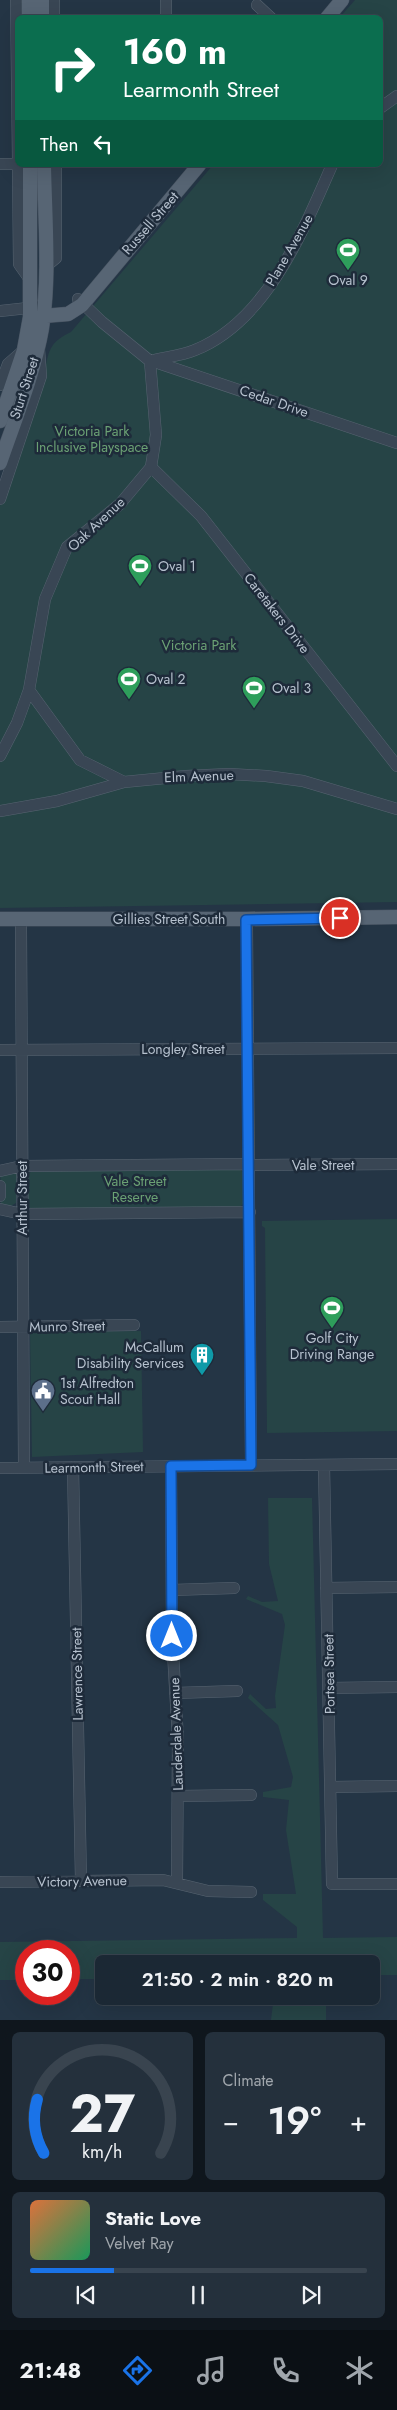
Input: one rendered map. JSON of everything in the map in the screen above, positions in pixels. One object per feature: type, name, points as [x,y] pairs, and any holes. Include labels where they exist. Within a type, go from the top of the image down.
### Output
[{"type":"main road","points":[[29,0],[29,15]]},
{"type":"main road","points":[[42,0],[42,15]]},
{"type":"main road","points":[[330,15],[342,0]]},
{"type":"main road","name":"Sturt Street","points":[[0,463],[39,342],[32,281],[30,167]]},
{"type":"main road","name":"Sturt Street","points":[[0,421],[37,312],[45,267],[44,167]]},
{"type":"main road","name":"Russell Street","points":[[37,312],[80,302],[197,167]]},
{"type":"main road","name":"Gillies Street South","points":[[247,923],[397,917]]},
{"type":"main road","name":"Gillies Street South","points":[[0,919],[20,924]]},
{"type":"main road","name":"Gillies Street South","points":[[0,928],[20,924],[397,924]]},
{"type":"street","points":[[16,0],[16,15]]},
{"type":"street","points":[[54,0],[54,15]]},
{"type":"street","points":[[166,0],[166,15]]},
{"type":"street","points":[[256,5],[268,15]]},
{"type":"street","points":[[383,106],[397,96]]},
{"type":"street","points":[[0,164],[15,164]]},
{"type":"street","points":[[18,167],[19,264],[32,281]]},
{"type":"street","name":"Sturt Street","points":[[45,267],[56,258],[56,167]]},
{"type":"street","name":"Plane Avenue","points":[[150,361],[195,350],[226,332],[247,314],[279,273],[310,216],[331,167]]},
{"type":"street","points":[[80,302],[150,361]]},
{"type":"street","points":[[0,312],[37,312]]},
{"type":"street","name":"Sturt Street","points":[[0,499],[42,373],[39,342]]},
{"type":"street","name":"Sturt Street","points":[[0,384],[9,362],[24,350]]},
{"type":"street","name":"Cedar Drive","points":[[150,361],[397,443]]},
{"type":"street","name":"Oak Avenue","points":[[0,756],[17,723],[29,690],[45,599],[68,547],[120,504],[150,467],[156,435],[150,361]]},
{"type":"street","name":"Caretakers Drive","points":[[150,467],[201,516],[397,766]]},
{"type":"street","points":[[29,690],[80,760],[124,782]]},
{"type":"street","name":"Elm Avenue","points":[[0,811],[57,800],[124,782],[201,775],[266,776],[326,786],[397,809]]},
{"type":"street","points":[[247,923],[251,1465]]},
{"type":"street","name":"Arthur Street","points":[[20,924],[24,1467]]},
{"type":"street","name":"Longley Street","points":[[0,1050],[397,1048]]},
{"type":"street","name":"Vale Street","points":[[0,1172],[22,1166],[397,1164]]},
{"type":"street","points":[[0,1186],[0,1196]]},
{"type":"street","points":[[0,1209],[22,1214],[250,1212]]},
{"type":"street","name":"Munro Street","points":[[0,1327],[134,1325]]},
{"type":"street","name":"Learmonth Street","points":[[0,1468],[397,1464]]},
{"type":"street","name":"Portsea Street","points":[[324,1465],[332,1884],[397,1884]]},
{"type":"street","name":"Lawrence Street","points":[[73,1466],[81,1881]]},
{"type":"street","name":"Lauderdale Avenue","points":[[171,1466],[172,1590],[178,1796],[177,1883]]},
{"type":"street","points":[[172,1590],[234,1588]]},
{"type":"street","points":[[326,1588],[397,1588]]},
{"type":"street","points":[[329,1688],[397,1687]]},
{"type":"street","points":[[175,1692],[237,1691]]},
{"type":"street","points":[[331,1787],[397,1786]]},
{"type":"street","points":[[178,1796],[251,1795]]},
{"type":"street","name":"Victory Avenue","points":[[0,1882],[163,1880],[208,1891],[251,1892]]},
{"type":"green space","name":"Victoria Park","points":[[355,0],[397,0],[397,902],[0,908],[0,506],[48,356],[52,346],[71,332],[211,167],[383,167],[383,15],[342,15]]},
{"type":"green space","name":"Vale Street Reserve","points":[[239,1169],[243,1172],[244,1203],[240,1207],[31,1209],[27,1205],[27,1175],[32,1171]]},
{"type":"green space","points":[[17,1172],[16,1203],[9,1207],[0,1206],[2,1190],[0,1175]]},
{"type":"green space","name":"Golf City Driving Range","points":[[397,1219],[397,1431],[267,1433],[265,1228],[262,1226],[262,1221]]},
{"type":"green space","points":[[141,1331],[143,1452],[32,1457],[30,1332]]},
{"type":"green space","points":[[268,1498],[312,1498],[323,1938],[397,1937],[397,1975],[380,1975],[380,1955],[95,1955],[95,1979],[80,1979],[80,1941],[297,1938],[297,1927],[263,1900],[263,1894],[296,1894],[286,1830],[289,1800],[263,1797],[263,1792],[291,1787],[293,1777],[278,1725],[248,1698],[250,1694],[266,1709],[276,1708],[275,1696],[285,1625],[282,1614],[246,1599],[248,1596],[262,1602],[278,1601],[269,1564]]},
{"type":"green space","points":[[0,1942],[15,1942],[15,1980],[0,1980]]},
{"type":"green space","points":[[273,2005],[326,2005],[326,2020],[271,2020]]},
{"type":"place","name":"Oval 9","points":[[348,271]]},
{"type":"place","name":"Oval 1","points":[[140,587]]},
{"type":"place","name":"Oval 2","points":[[129,700]]},
{"type":"place","name":"Oval 3","points":[[254,709]]},
{"type":"place","name":"Golf City Driving Range","points":[[332,1329]]},
{"type":"place","name":"McCallum Disability Services","points":[[202,1376]]},
{"type":"place","name":"1st Alfredton Scout Hall","points":[[43,1412]]},
{"type":"route","points":[[172,1636],[171,1466],[251,1465],[251,1268],[246,920],[340,918]]},
{"type":"park label","name":"Victoria Park Inclusive Playspace","points":[[92,440]]}]
